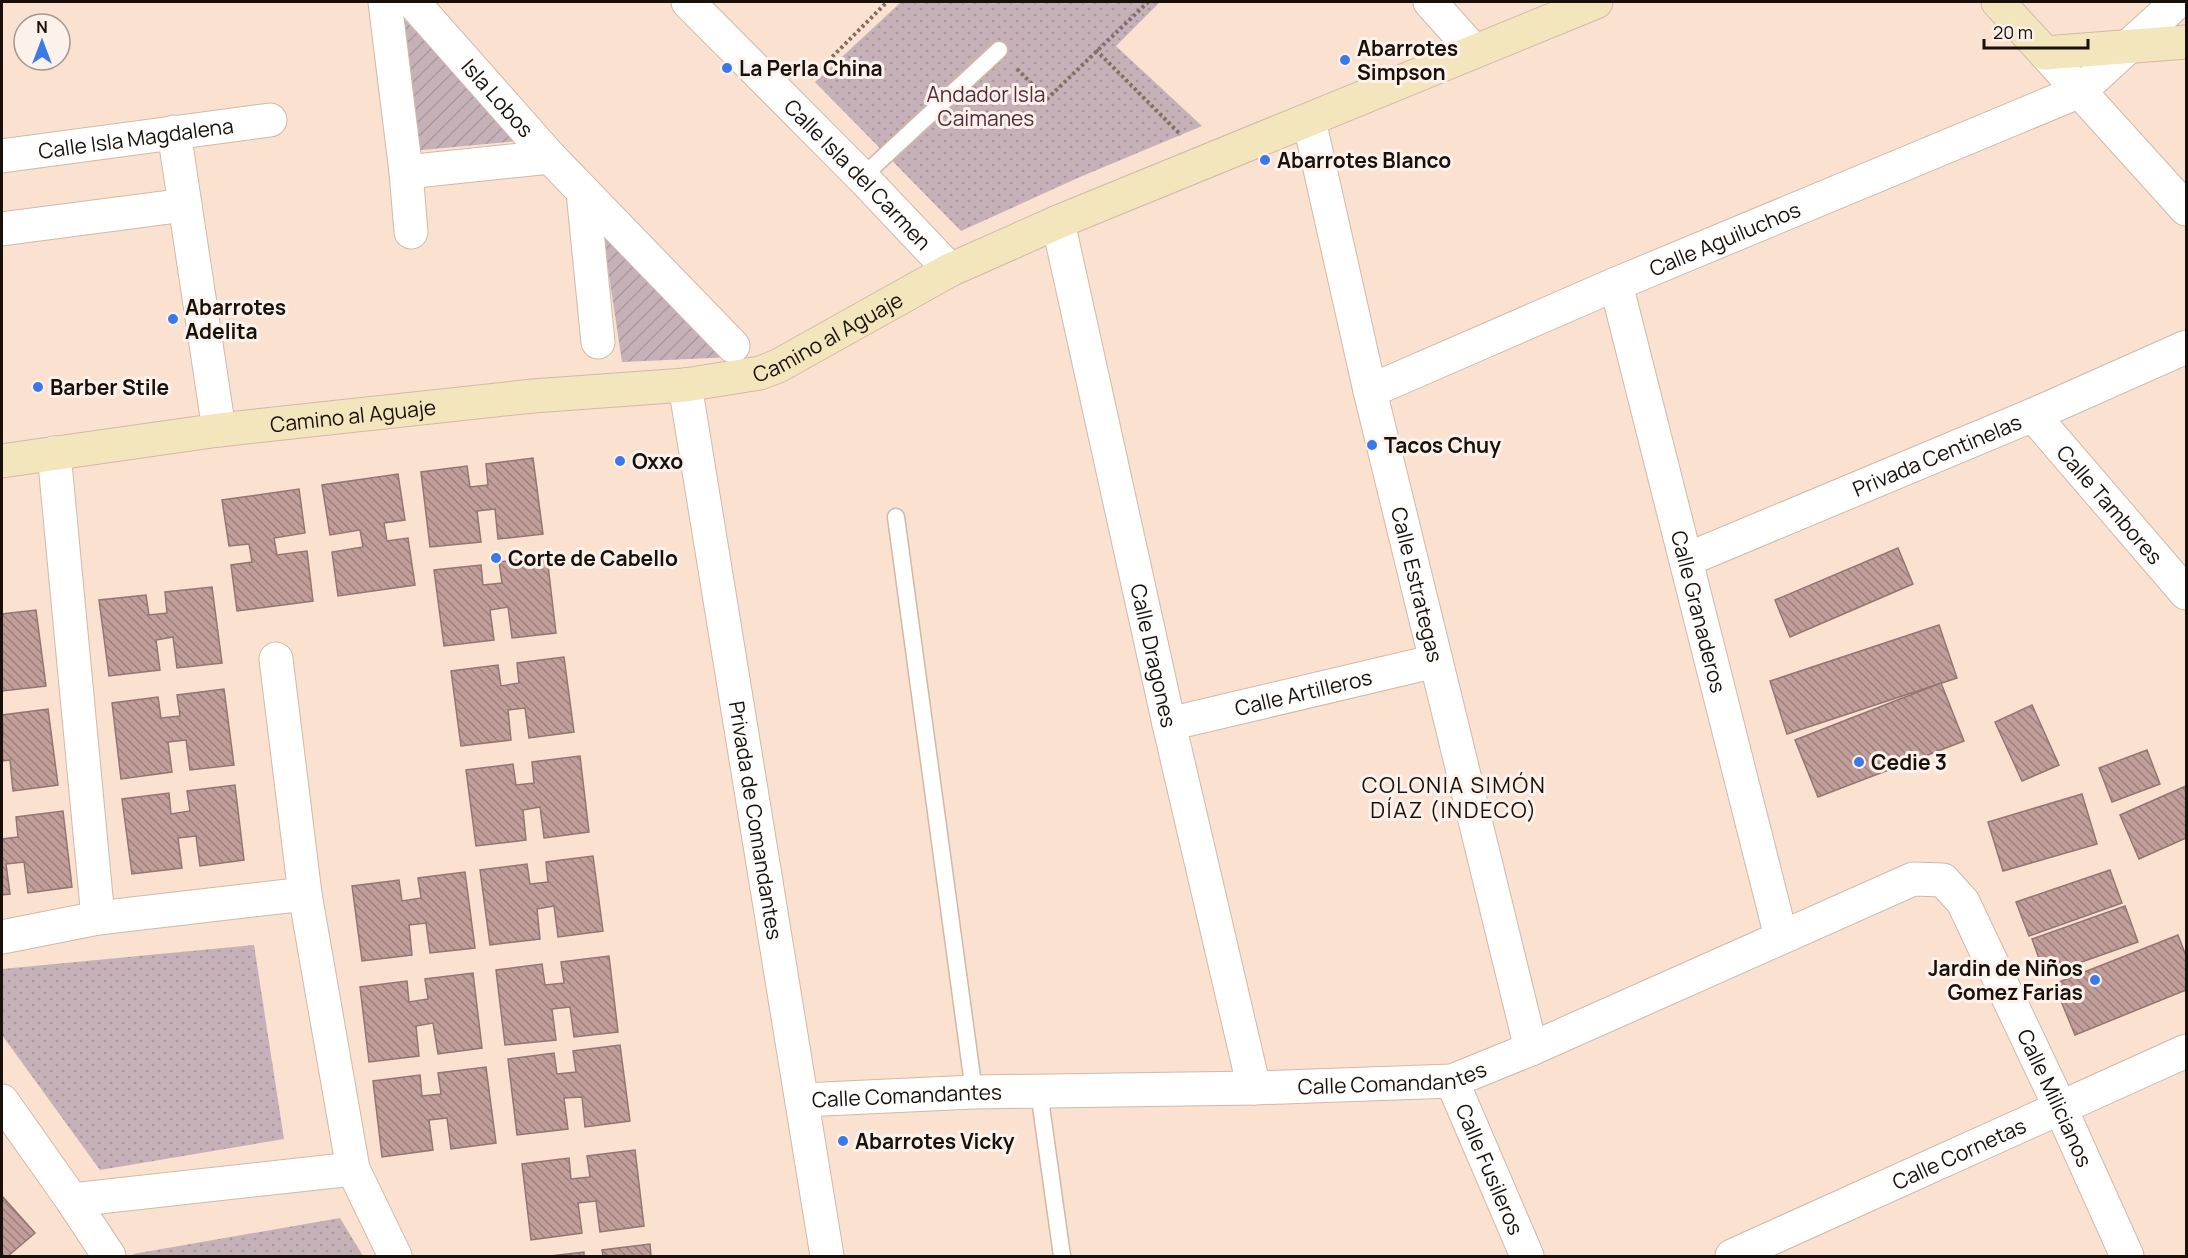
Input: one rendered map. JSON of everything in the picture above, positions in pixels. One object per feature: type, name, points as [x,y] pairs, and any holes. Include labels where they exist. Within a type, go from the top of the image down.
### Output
[{"type":"main road","name":"Camino al Aguaje","points":[[2,461],[219,430],[533,396],[685,385],[760,373],[778,366],[950,270],[1058,222],[1596,2]]},
{"type":"main road","points":[[1998,2],[2045,53],[2187,42]]},
{"type":"street","points":[[385,2],[406,171],[411,232]]},
{"type":"street","name":"Isla Lobos","points":[[413,2],[583,192],[733,346]]},
{"type":"street","name":"Calle Isla del Carmen","points":[[688,2],[862,177],[950,270]]},
{"type":"street","points":[[1430,2],[1474,51]]},
{"type":"street","name":"Calle Aguiluchos","points":[[1370,391],[1616,284],[2080,91],[2177,2]]},
{"type":"street","points":[[2045,53],[2187,208]]},
{"type":"street","name":"Calle Isla Magdalena","points":[[2,156],[270,120]]},
{"type":"street","name":"Calle Estrategas","points":[[1309,120],[1370,391],[1531,1049]]},
{"type":"street","points":[[174,132],[219,430]]},
{"type":"street","points":[[406,171],[550,156]]},
{"type":"street","points":[[583,192],[598,342]]},
{"type":"street","points":[[2,227],[185,205]]},
{"type":"street","name":"Calle Dragones","points":[[1058,222],[1169,724],[1254,1088]]},
{"type":"street","name":"Calle Granaderos","points":[[1616,284],[1781,937]]},
{"type":"street","name":"Privada Centinelas","points":[[1686,560],[2034,415],[2187,346]]},
{"type":"street","name":"Privada de Comandantes","points":[[685,385],[827,1257]]},
{"type":"street","name":"Calle Tambores","points":[[2034,415],[2187,593]]},
{"type":"street","points":[[54,453],[98,918]]},
{"type":"street","points":[[276,659],[305,894],[353,1169],[394,1257]]},
{"type":"street","name":"Calle Artilleros","points":[[1169,724],[1436,661]]},
{"type":"street","name":"Calle Comandantes","points":[[802,1100],[974,1092],[1254,1088],[1452,1081],[1531,1049],[1913,879],[1943,880]]},
{"type":"street","name":"Calle Milicianos","points":[[1943,880],[1963,902],[2060,1107],[2127,1257]]},
{"type":"street","points":[[2,937],[98,918],[305,894]]},
{"type":"street","name":"Calle Cornetas","points":[[1732,1257],[2187,1051]]},
{"type":"street","name":"Calle Fusileros","points":[[1452,1081],[1527,1257]]},
{"type":"street","points":[[2,1101],[109,1257]]},
{"type":"street","points":[[72,1200],[353,1169]]},
{"type":"lane","points":[[862,177],[999,50]]},
{"type":"lane","points":[[896,517],[974,1092]]},
{"type":"lane","points":[[1039,1092],[1062,1257]]},
{"type":"path","points":[[787,102],[887,2]]},
{"type":"path","points":[[999,50],[1047,99],[1148,2]]},
{"type":"path","points":[[1096,50],[1184,139]]},
{"type":"green space","name":"Andador Isla Caimanes","points":[[901,2],[1160,2],[1116,46],[1202,126],[1080,177],[961,231],[815,82]]},
{"type":"green space","points":[[392,6],[519,141],[412,151]]},
{"type":"green space","points":[[602,229],[734,357],[622,362]]},
{"type":"green space","points":[[254,945],[284,1139],[100,1170],[2,1035],[2,969]]},
{"type":"green space","points":[[340,1218],[363,1256],[134,1256],[133,1254]]},
{"type":"building","points":[[533,458],[543,534],[498,539],[495,509],[477,511],[481,542],[430,547],[421,472],[467,466],[470,487],[488,485],[486,464]]},
{"type":"building","points":[[398,474],[405,520],[384,523],[387,541],[408,538],[415,585],[338,596],[332,552],[363,547],[360,530],[330,535],[322,485]]},
{"type":"building","points":[[299,489],[305,533],[274,538],[277,555],[307,551],[313,601],[237,611],[231,565],[252,562],[249,544],[229,546],[222,500]]},
{"type":"building","points":[[1898,548],[1913,584],[1790,637],[1775,600]]},
{"type":"building","points":[[547,557],[556,633],[512,638],[508,607],[490,610],[494,640],[444,646],[434,570],[481,565],[483,585],[502,583],[499,562]]},
{"type":"building","points":[[212,587],[222,663],[177,668],[173,637],[156,640],[160,670],[109,676],[99,600],[146,595],[149,615],[167,613],[165,592]]},
{"type":"building","points":[[36,610],[46,686],[2,691],[2,614]]},
{"type":"building","points":[[1939,625],[1957,678],[1787,734],[1770,681]]},
{"type":"building","points":[[564,657],[574,732],[529,738],[525,708],[508,710],[511,740],[461,746],[451,671],[498,665],[501,686],[519,683],[517,663]]},
{"type":"building","points":[[1941,683],[1964,741],[1818,797],[1795,740]]},
{"type":"building","points":[[224,689],[234,765],[190,770],[186,740],[168,742],[172,772],[121,779],[112,703],[158,697],[161,718],[180,716],[177,695]]},
{"type":"building","points":[[2032,705],[2059,765],[2022,781],[1995,722]]},
{"type":"building","points":[[48,709],[58,785],[13,791],[10,760],[2,761],[2,715]]},
{"type":"building","points":[[2147,750],[2160,784],[2112,802],[2099,768]]},
{"type":"building","points":[[580,756],[589,832],[544,838],[540,807],[523,810],[526,840],[476,846],[466,770],[513,764],[516,785],[534,783],[532,762]]},
{"type":"building","points":[[235,785],[244,860],[200,866],[196,836],[178,838],[182,868],[132,874],[122,799],[169,793],[171,814],[190,811],[187,791]]},
{"type":"building","points":[[2186,786],[2186,838],[2139,859],[2120,815]]},
{"type":"building","points":[[2082,794],[2097,844],[2003,871],[1988,822]]},
{"type":"building","points":[[63,811],[72,887],[28,893],[24,862],[6,864],[10,894],[2,895],[2,839],[18,837],[16,817]]},
{"type":"building","points":[[593,856],[603,931],[558,937],[554,906],[537,909],[540,939],[490,945],[480,870],[527,864],[530,884],[548,882],[546,862]]},
{"type":"building","points":[[2110,870],[2122,903],[2029,936],[2016,902]]},
{"type":"building","points":[[465,872],[475,948],[430,953],[426,923],[409,925],[412,955],[362,961],[352,886],[399,880],[402,901],[421,898],[418,878]]},
{"type":"building","points":[[2125,906],[2138,942],[2045,975],[2032,939]]},
{"type":"building","points":[[2178,935],[2186,956],[2186,990],[2075,1035],[2054,984]]},
{"type":"building","points":[[609,956],[618,1032],[574,1037],[570,1007],[552,1009],[556,1040],[505,1045],[496,970],[542,964],[545,985],[564,983],[561,962]]},
{"type":"building","points":[[473,973],[482,1048],[438,1054],[433,1023],[416,1026],[419,1056],[369,1062],[360,987],[407,981],[409,1002],[428,999],[425,979]]},
{"type":"building","points":[[620,1045],[630,1121],[585,1127],[582,1097],[564,1098],[568,1129],[517,1135],[508,1059],[554,1053],[557,1074],[576,1072],[573,1051]]},
{"type":"building","points":[[486,1067],[496,1143],[451,1149],[447,1118],[429,1120],[433,1150],[382,1157],[373,1081],[420,1075],[422,1096],[441,1094],[438,1073]]},
{"type":"building","points":[[635,1150],[644,1226],[600,1232],[596,1201],[578,1203],[582,1233],[531,1240],[522,1164],[569,1158],[571,1179],[590,1177],[587,1156]]},
{"type":"building","points":[[2,1196],[35,1233],[8,1256],[2,1256]]},
{"type":"building","points":[[650,1244],[651,1256],[603,1256],[602,1250]]},
{"type":"building","points":[[584,1252],[584,1256],[550,1256]]},
{"type":"place","name":"Abarrotes Simpson","points":[[1345,60]]},
{"type":"place","name":"La Perla China","points":[[727,68]]},
{"type":"place","name":"Abarrotes Blanco","points":[[1265,160]]},
{"type":"place","name":"Abarrotes Adelita","points":[[173,319]]},
{"type":"place","name":"Barber Stile","points":[[38,387]]},
{"type":"place","name":"Tacos Chuy","points":[[1372,445]]},
{"type":"place","name":"Oxxo","points":[[620,461]]},
{"type":"place","name":"Corte de Cabello","points":[[496,558]]},
{"type":"place","name":"Cedie 3","points":[[1859,762]]},
{"type":"place","name":"Jardin de Niños Gomez Farias","points":[[2095,980]]},
{"type":"place","name":"Abarrotes Vicky","points":[[843,1141]]},
{"type":"district","name":"COLONIA SIMÓN DÍAZ (INDECO)","points":[[1454,798]]}]
